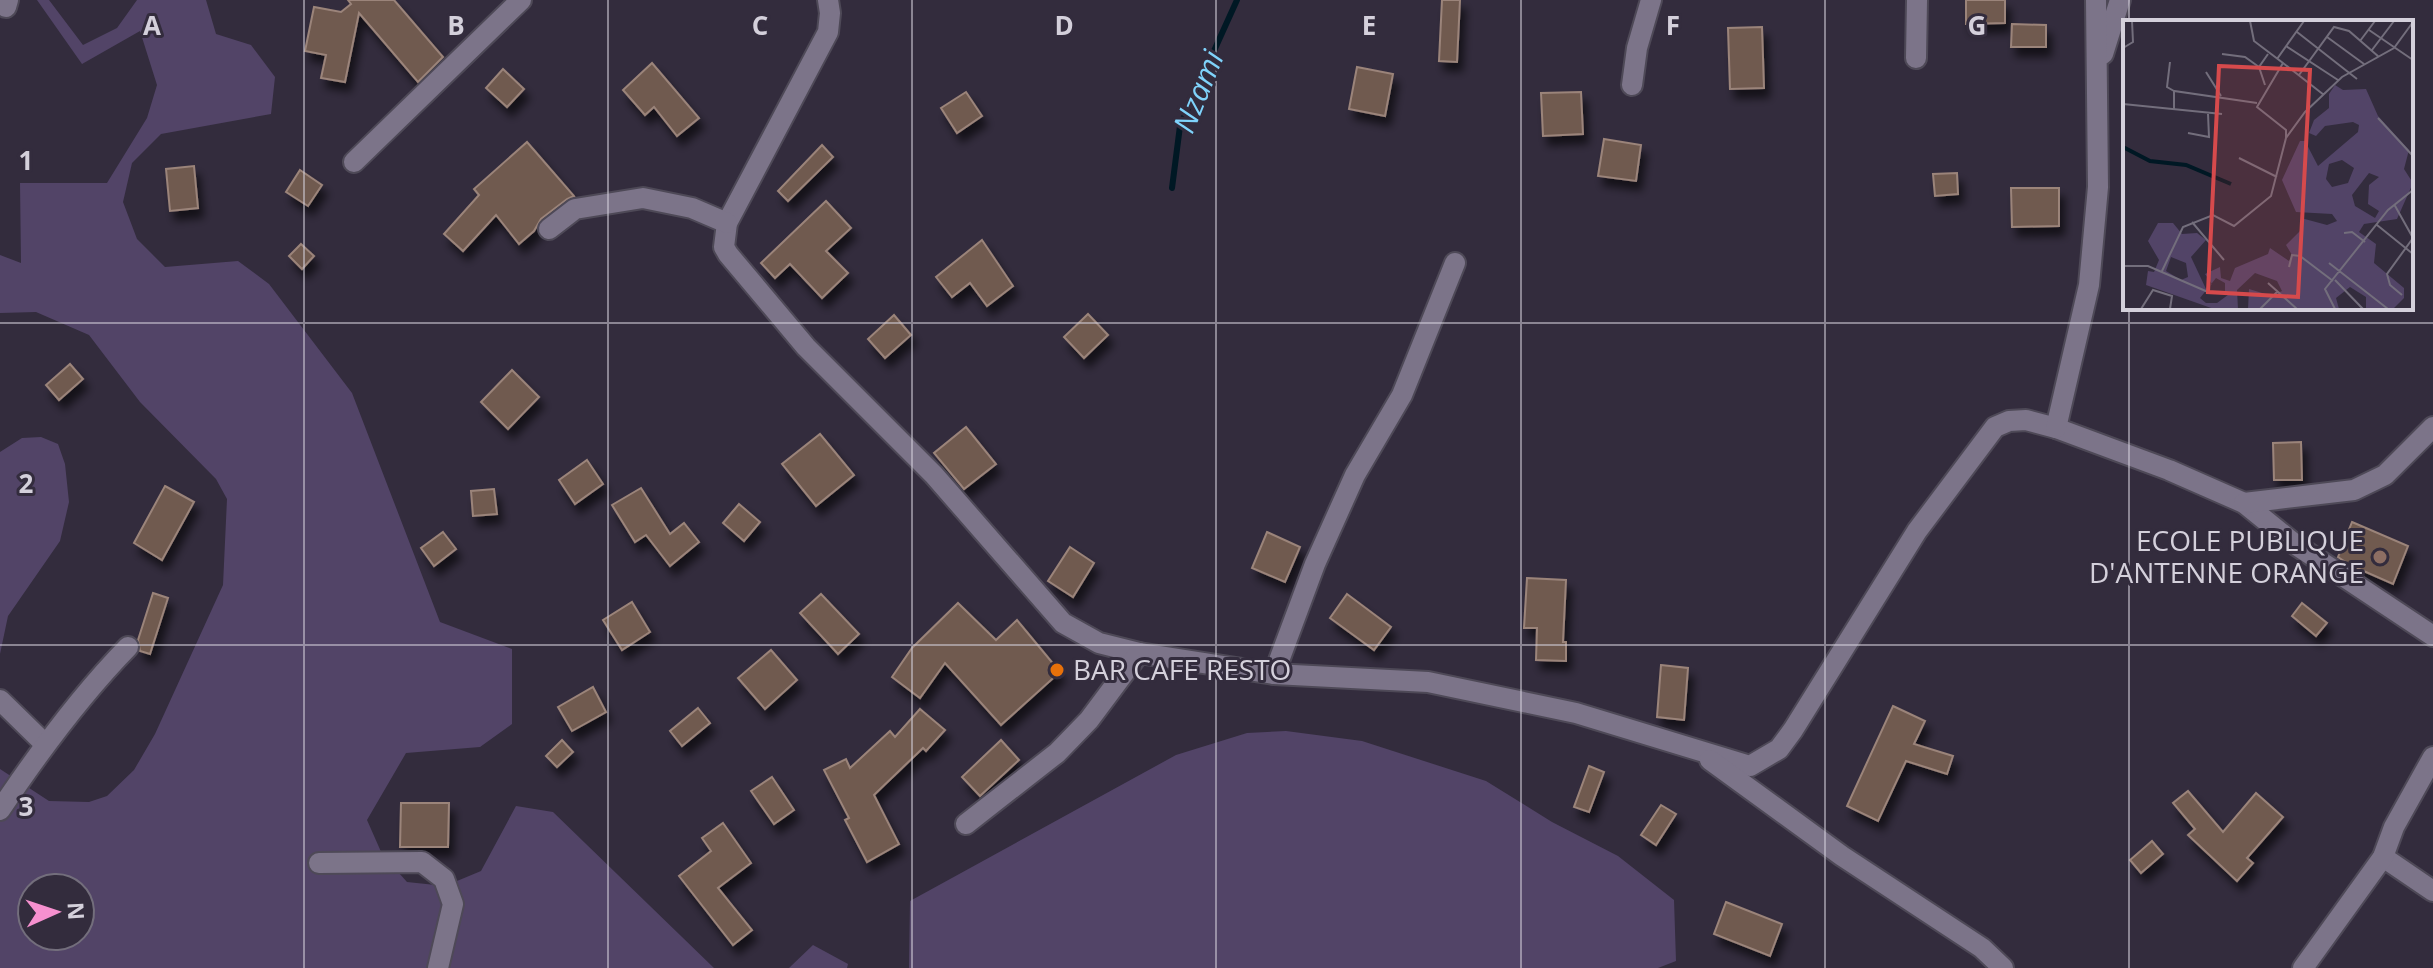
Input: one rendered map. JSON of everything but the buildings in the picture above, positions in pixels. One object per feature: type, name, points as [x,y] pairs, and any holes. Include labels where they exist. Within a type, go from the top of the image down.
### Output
[{"type":"street","points":[[354,162],[521,0]]},
{"type":"street","points":[[828,0],[828,32],[727,223],[724,247],[806,347],[934,475],[1063,623],[1099,643],[1139,653],[1274,674],[1428,682],[1576,713],[1750,766],[1779,749],[1917,531],[1995,427],[2009,421],[2026,420],[2169,470],[2244,503],[2296,545],[2433,636]]},
{"type":"street","points":[[1632,85],[1637,48],[1651,0]]},
{"type":"street","points":[[1916,58],[1917,0]]},
{"type":"street","points":[[2056,428],[2089,285],[2098,187],[2096,0]]},
{"type":"street","points":[[2097,73],[2120,0]]},
{"type":"street","points":[[549,229],[575,209],[643,198],[692,208],[727,223]]},
{"type":"street","points":[[1274,674],[1315,564],[1355,475],[1402,395],[1455,263]]},
{"type":"street","points":[[2244,503],[2354,490],[2385,475],[2433,427]]},
{"type":"street","points":[[0,810],[45,744],[99,676],[128,647]]},
{"type":"street","points":[[966,824],[1057,753],[1089,720],[1139,653]]},
{"type":"street","points":[[0,700],[45,744]]},
{"type":"street","points":[[1700,753],[1842,856],[1982,948],[2003,968]]},
{"type":"street","points":[[2303,968],[2383,857],[2394,827],[2433,757]]},
{"type":"street","points":[[2383,857],[2433,891]]},
{"type":"street","points":[[319,863],[422,862],[444,879],[453,904],[438,968]]},
{"type":"shaded area","points":[[37,0],[49,0],[83,45],[117,28],[137,0],[206,0],[216,34],[251,45],[275,77],[271,114],[161,134],[132,163],[123,202],[137,239],[165,267],[238,261],[269,284],[352,393],[440,622],[512,649],[512,724],[480,747],[406,753],[367,820],[382,854],[407,882],[445,886],[481,871],[516,806],[553,812],[714,968],[0,968],[0,769],[49,801],[89,802],[107,796],[134,770],[155,734],[223,585],[227,499],[216,479],[140,402],[89,335],[36,312],[0,313],[0,255],[21,263],[20,183],[107,183],[147,118],[157,85],[140,31],[82,64]]},
{"type":"shaded area","points":[[41,437],[58,444],[65,464],[69,502],[60,541],[8,616],[0,654],[0,452],[22,438]]},
{"type":"shaded area","points":[[1286,731],[1362,741],[1486,781],[1552,822],[1618,856],[1674,900],[1676,961],[1658,968],[909,968],[910,901],[1176,755],[1247,733]]},
{"type":"shaded area","points":[[813,945],[848,964],[847,968],[789,968]]},
{"type":"waterway","name":"Nzami","points":[[1172,188],[1180,126],[1237,0]]},
{"type":"place","name":"ECOLE PUBLIQUE D'ANTENNE ORANGE","points":[[2380,557]]},
{"type":"place","name":"BAR CAFE RESTO","points":[[1057,670]]}]
